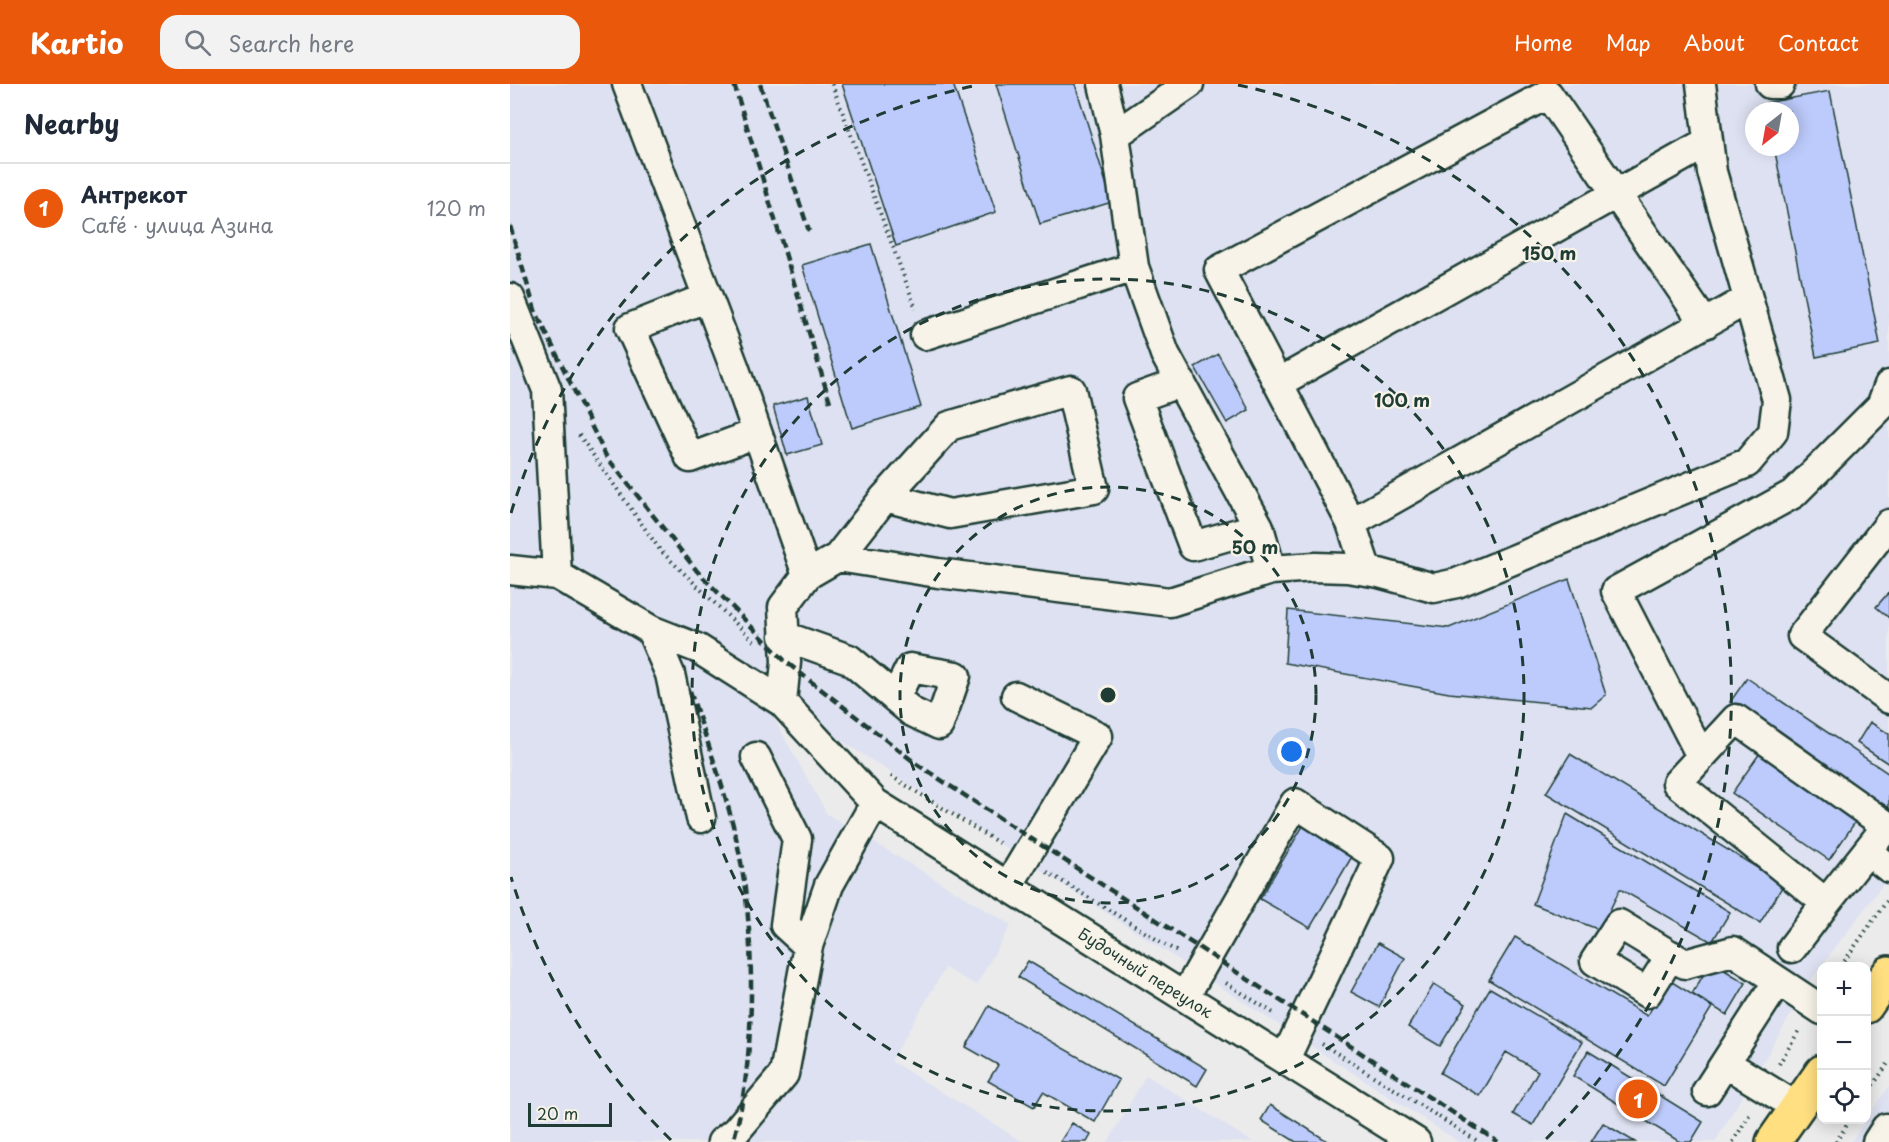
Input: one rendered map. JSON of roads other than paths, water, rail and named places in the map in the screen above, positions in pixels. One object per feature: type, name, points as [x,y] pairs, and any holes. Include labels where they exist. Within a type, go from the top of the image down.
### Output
[{"type":"main road","points":[[1773,1142],[1817,1078]]},
{"type":"street","points":[[627,84],[708,297],[807,575]]},
{"type":"street","points":[[1103,84],[1115,135],[1134,267],[1165,354],[1259,527],[1271,570]]},
{"type":"street","points":[[1115,135],[1189,84]]},
{"type":"street","points":[[838,557],[938,573],[1170,602],[1271,570],[1315,567],[1367,571],[1434,588],[1457,583],[1747,463],[1773,432],[1777,400],[1712,172],[1701,84]]},
{"type":"street","points":[[1770,84],[1780,84]]},
{"type":"street","points":[[1367,571],[1351,523],[1219,270],[1548,94],[1705,324]]},
{"type":"street","points":[[1278,383],[1707,143]]},
{"type":"street","points":[[925,335],[1134,267]]},
{"type":"street","points":[[708,297],[630,328],[690,458],[757,433]]},
{"type":"street","points":[[510,298],[547,390],[557,575],[510,570]]},
{"type":"street","points":[[1351,523],[1748,299]]},
{"type":"street","points":[[1181,382],[1137,398],[1193,546],[1259,527]]},
{"type":"street","points":[[1701,756],[1616,591],[1793,494],[1881,406],[1889,386]]},
{"type":"street","points":[[782,702],[783,607],[807,575],[838,557],[885,497],[949,426],[1071,390],[1094,489],[950,514],[885,497]]},
{"type":"street","points":[[1889,524],[1802,636],[1889,699]]},
{"type":"street","name":"Будочный переулок","points":[[557,575],[651,630],[697,648],[782,702],[875,803],[1416,1142]]},
{"type":"street","points":[[651,630],[670,674],[701,818]]},
{"type":"street","points":[[784,636],[849,659],[895,698]]},
{"type":"street","points":[[1008,886],[1098,736],[1016,696]]},
{"type":"street","points":[[1792,948],[1826,903],[1878,859],[1887,826],[1736,718],[1677,783],[1826,903]]},
{"type":"street","points":[[756,757],[797,839],[785,925],[808,946]]},
{"type":"street","points":[[722,1142],[736,1131],[783,1074],[808,946],[829,885],[875,803]]},
{"type":"street","points":[[1185,996],[1295,803],[1380,858],[1285,1059]]},
{"type":"street","points":[[1671,956],[1685,964],[1733,951],[1817,1007]]},
{"type":"street","points":[[1707,1090],[1779,981]]},
{"type":"street","points":[[1725,1063],[1797,1107]]},
{"type":"street","points":[[749,1142],[758,1104]]},
{"type":"railway","points":[[734,84],[830,402]]},
{"type":"railway","points":[[760,84],[809,231]]},
{"type":"railway","points":[[510,226],[535,310],[606,456],[697,571],[786,662],[918,765],[1498,1142]]},
{"type":"railway","points":[[690,691],[734,828],[747,906],[751,974],[749,1045],[746,1079],[733,1142]]},
{"type":"place","name":"Антрекот","points":[[1638,1099]]}]
